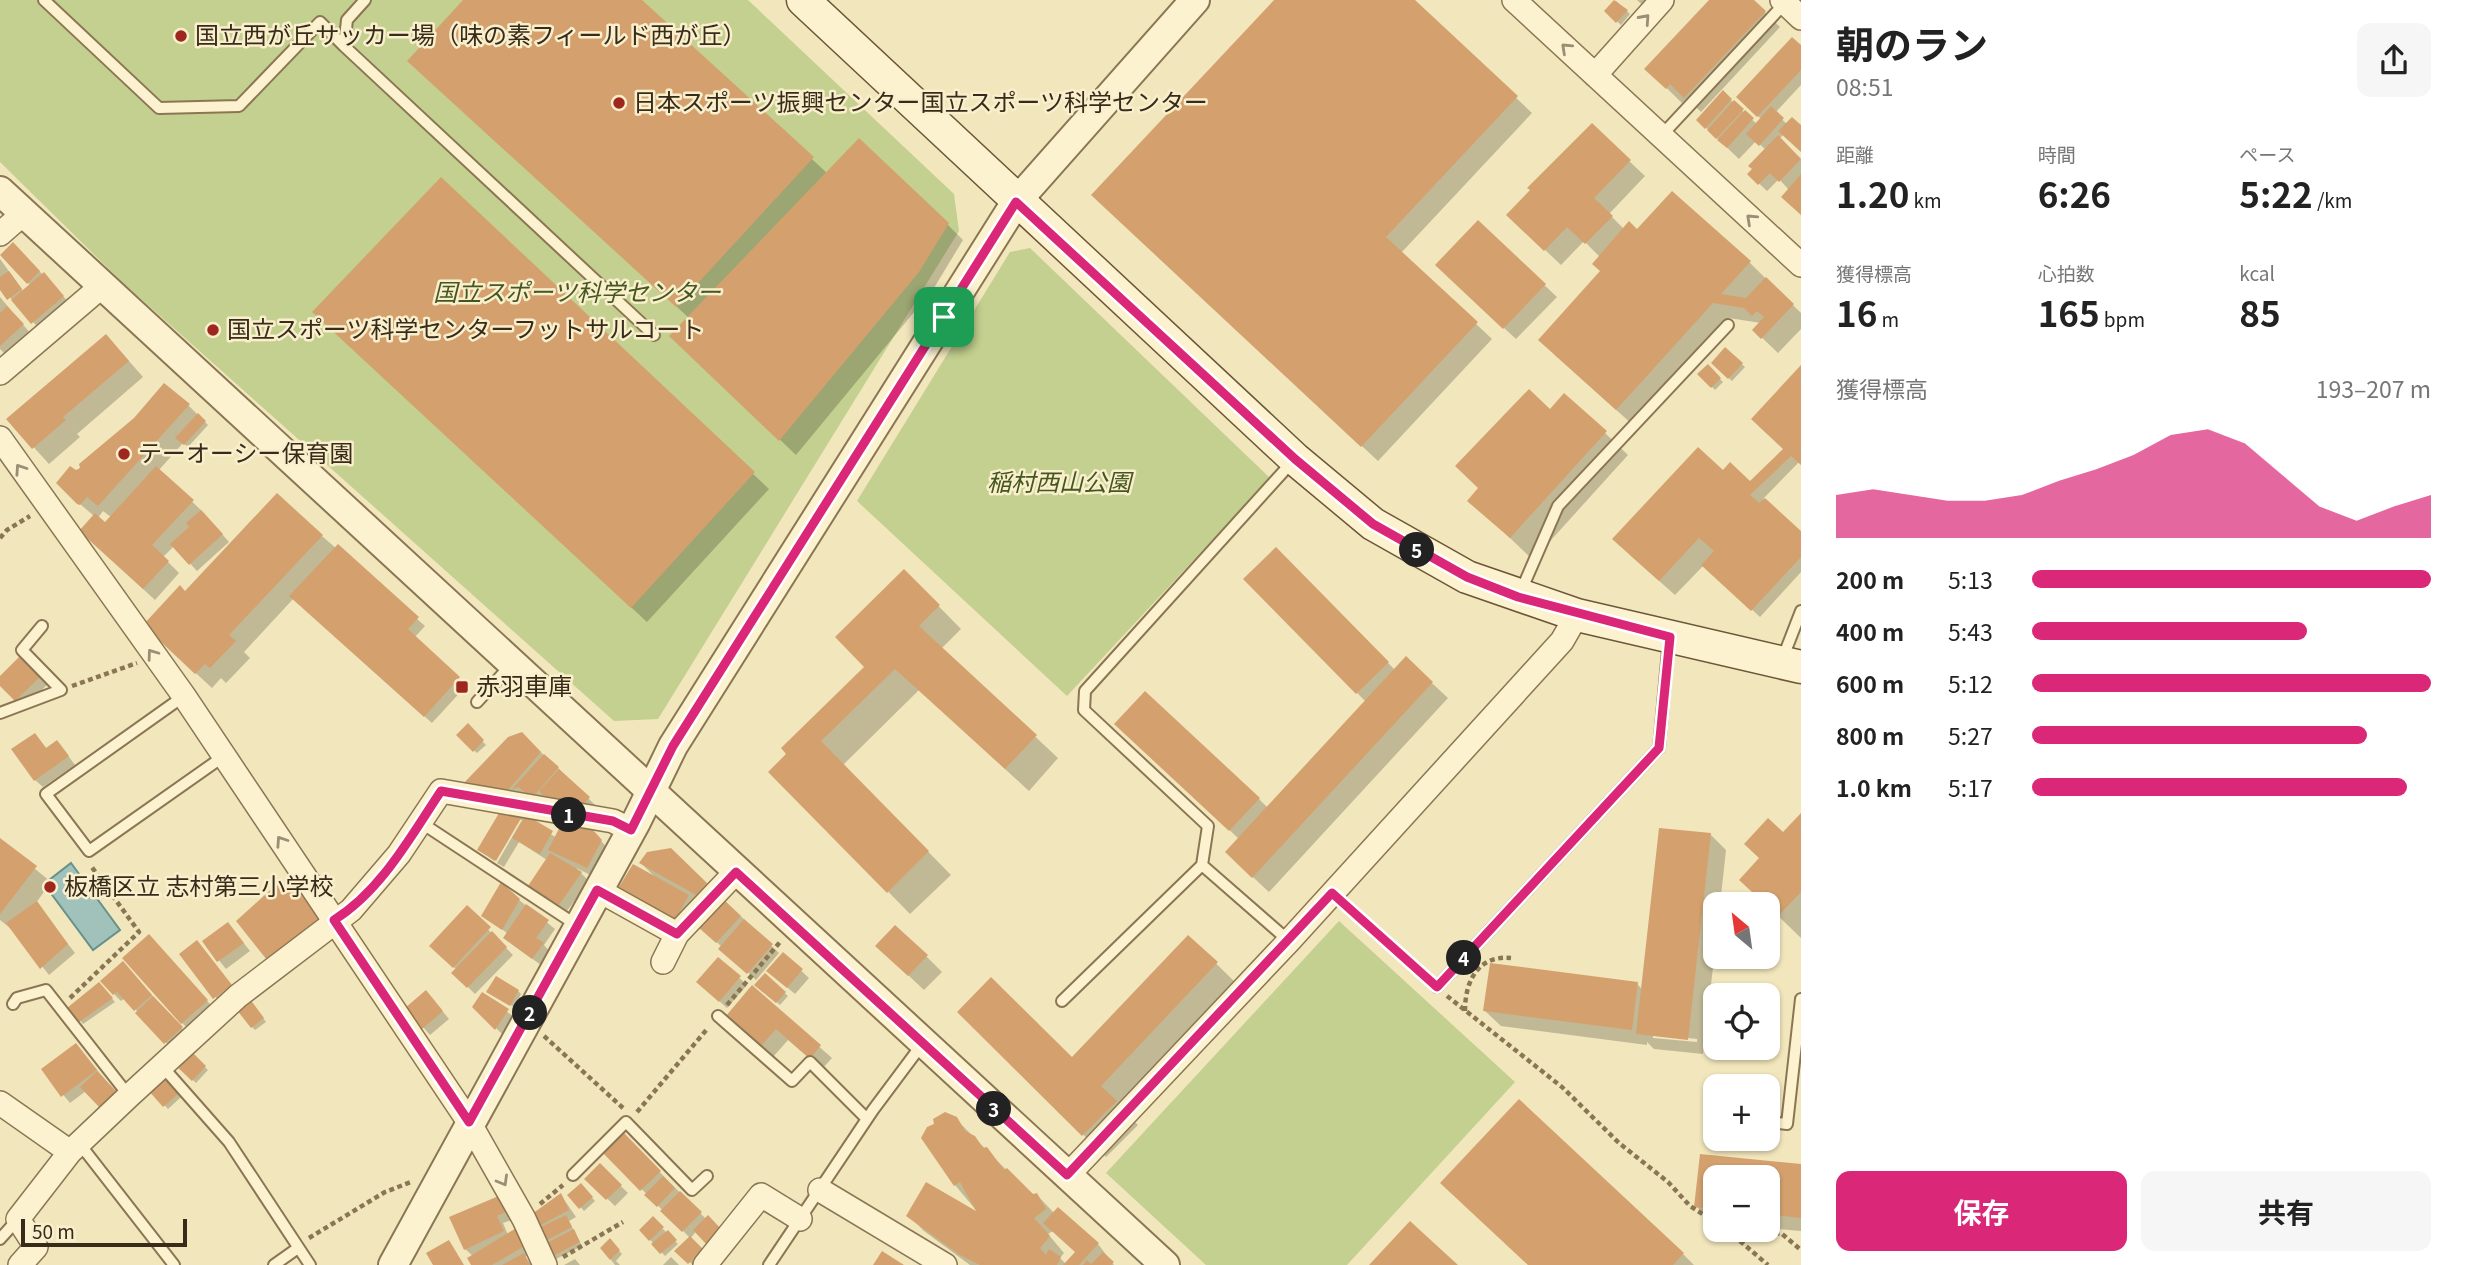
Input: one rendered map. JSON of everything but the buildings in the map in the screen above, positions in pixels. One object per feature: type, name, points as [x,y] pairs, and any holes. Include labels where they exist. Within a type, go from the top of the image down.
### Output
[{"type":"main road","points":[[803,0],[1016,202],[1295,459],[1373,524],[1467,577],[1518,597],[1577,615],[1791,665]]},
{"type":"street","points":[[393,1265],[631,830],[673,746],[1016,202],[1195,0]]},
{"type":"street","points":[[1514,0],[1801,265]]},
{"type":"street","points":[[1595,75],[1662,0]]},
{"type":"street","points":[[0,191],[511,665],[651,790],[736,872],[1165,1265]]},
{"type":"street","points":[[0,234],[24,213]]},
{"type":"street","points":[[0,373],[102,286]]},
{"type":"street","points":[[1,443],[184,696],[469,1122],[551,1262]]},
{"type":"street","points":[[1067,1175],[1289,941],[1562,641],[1577,615]]},
{"type":"street","points":[[20,1265],[36,1247],[18,1219],[74,1147],[238,996],[334,920],[351,910],[400,854],[441,791],[613,821],[631,830]]},
{"type":"street","points":[[663,962],[677,934],[736,872]]},
{"type":"street","points":[[597,890],[677,934]]},
{"type":"street","points":[[0,1103],[74,1147]]},
{"type":"street","points":[[820,1190],[945,1265]]},
{"type":"street","points":[[705,1265],[761,1195],[800,1219]]},
{"type":"lane","points":[[44,0],[159,108],[239,106],[320,22],[654,335]]},
{"type":"lane","points":[[344,46],[346,20],[365,0]]},
{"type":"lane","points":[[1661,136],[1789,7]]},
{"type":"lane","points":[[1518,597],[1558,506],[1728,325]]},
{"type":"lane","points":[[1062,1001],[1202,865],[1208,826],[1084,710],[1085,691],[1295,459]]},
{"type":"lane","points":[[1791,665],[1801,611]]},
{"type":"lane","points":[[0,713],[61,690],[23,650],[42,626]]},
{"type":"lane","points":[[1437,987],[1659,748],[1670,637]]},
{"type":"lane","points":[[477,702],[511,665]]},
{"type":"lane","points":[[184,696],[46,794],[89,851],[224,756]]},
{"type":"lane","points":[[421,822],[578,926]]},
{"type":"lane","points":[[1202,865],[1289,941]]},
{"type":"lane","points":[[13,1004],[18,998],[46,990],[129,1096]]},
{"type":"lane","points":[[1780,1123],[1787,1124],[1801,999]]},
{"type":"lane","points":[[718,1016],[792,1081],[810,1062],[867,1119]]},
{"type":"lane","points":[[769,1265],[867,1119],[923,1043]]},
{"type":"lane","points":[[162,1066],[229,1142],[310,1265]]},
{"type":"lane","points":[[573,1175],[626,1122],[692,1191],[707,1176]]},
{"type":"lane","points":[[74,1147],[174,1265]]},
{"type":"lane","points":[[0,1239],[18,1219]]},
{"type":"lane","points":[[274,1265],[298,1248]]},
{"type":"path","points":[[0,538],[7,530],[47,506]]},
{"type":"path","points":[[61,690],[154,657]]},
{"type":"path","points":[[57,1005],[70,998],[139,932],[83,855],[89,851]]},
{"type":"path","points":[[1332,893],[1465,1012],[1562,1087],[1619,1143],[1703,1214]]},
{"type":"path","points":[[538,1031],[632,1117],[781,942]]},
{"type":"path","points":[[1465,1012],[1468,989],[1481,965],[1498,957],[1511,958]]},
{"type":"path","points":[[524,1219],[573,1175]]},
{"type":"path","points":[[298,1248],[348,1212],[385,1192],[415,1181]]},
{"type":"path","points":[[551,1262],[624,1222]]},
{"type":"path","points":[[1780,1233],[1801,1250]]},
{"type":"path","points":[[1743,1242],[1768,1265]]},
{"type":"green space","name":"国立スポーツ科学センター","points":[[0,0],[748,0],[954,194],[959,231],[658,719],[614,721],[121,281],[0,162]]},
{"type":"green space","name":"稲村西山公園","points":[[1030,248],[1270,478],[1067,696],[857,501],[1010,252]]},
{"type":"green space","points":[[1339,921],[1515,1082],[1347,1265],[1206,1265],[1106,1173]]},
{"type":"water","points":[[71,863],[120,930],[93,950],[44,884]]},
{"type":"place","name":"国立西が丘サッカー場（味の素フィールド西が丘）","points":[[181,36]]},
{"type":"place","name":"日本スポーツ振興センター国立スポーツ科学センター","points":[[619,103]]},
{"type":"place","name":"国立スポーツ科学センターフットサルコート","points":[[213,330]]},
{"type":"place","name":"テーオーシー保育園","points":[[124,454]]},
{"type":"place","name":"赤羽車庫","points":[[462,687]]},
{"type":"place","name":"板橋区立 志村第三小学校","points":[[50,887]]},
{"type":"route","points":[[1016,202],[1295,459],[1373,524],[1467,577],[1518,597],[1577,615],[1670,637],[1659,748],[1437,987],[1332,893],[1067,1175],[736,872],[677,934],[597,890],[469,1122],[334,920],[351,910],[400,854],[441,791],[613,821],[631,830],[673,746],[944,317],[1016,202]]}]
